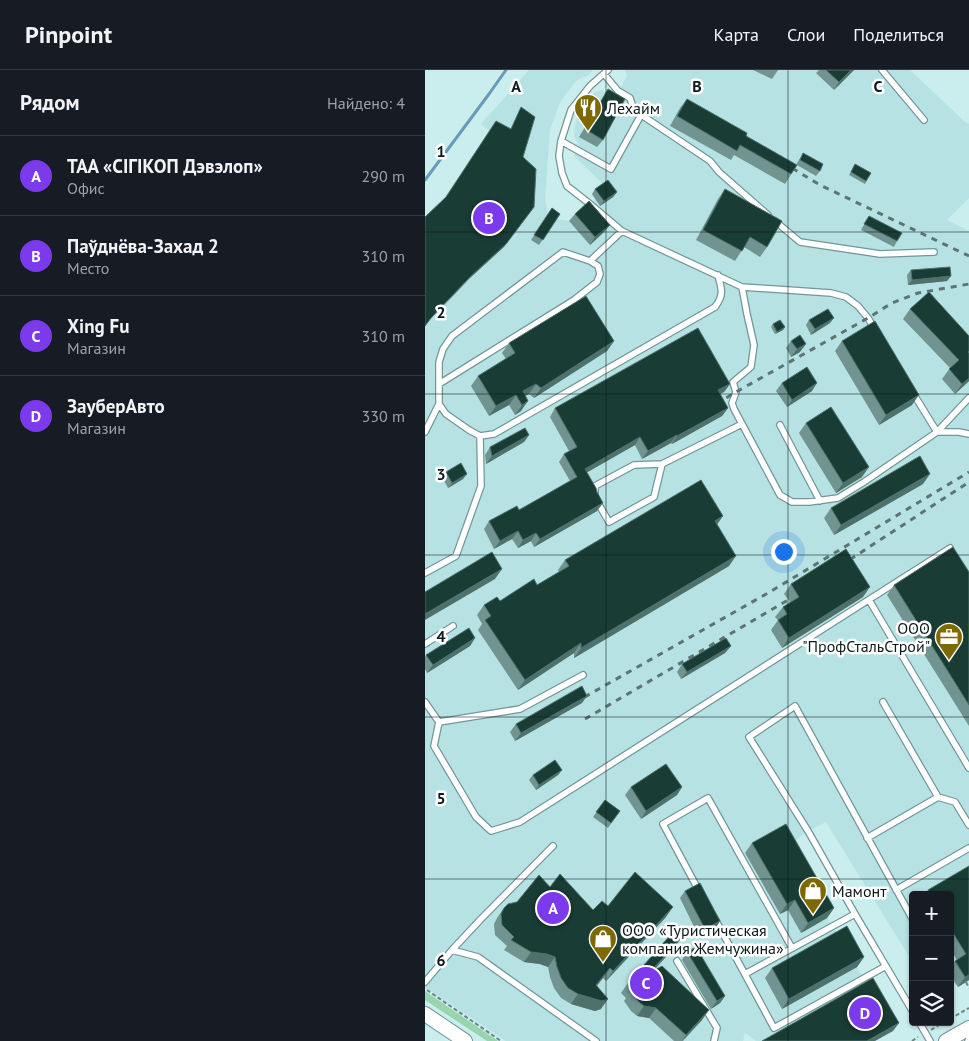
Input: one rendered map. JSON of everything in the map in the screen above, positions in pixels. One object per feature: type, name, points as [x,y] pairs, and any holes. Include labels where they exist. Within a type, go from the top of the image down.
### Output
[{"type":"street","points":[[425,1014],[465,1041]]},
{"type":"street","points":[[946,1041],[969,1028]]},
{"type":"lane","points":[[882,70],[924,120]]},
{"type":"lane","points":[[878,335],[858,306],[846,297],[831,293],[742,286],[622,231],[567,186],[559,156],[561,141],[571,110],[590,86],[606,72],[618,91],[631,98],[634,110],[710,161],[719,172],[799,242],[880,254],[934,252]]},
{"type":"lane","points":[[561,141],[611,168],[641,115]]},
{"type":"lane","points":[[590,261],[622,231]]},
{"type":"lane","points":[[425,432],[439,404],[439,384],[439,362],[443,349],[451,336],[563,252],[590,261],[598,266],[600,274],[597,282],[574,300],[439,384]]},
{"type":"lane","points":[[439,404],[446,414],[480,436],[494,434],[715,307],[721,300],[722,290],[718,275]]},
{"type":"lane","points":[[742,286],[755,345],[751,367],[733,382],[736,392],[732,403],[780,495],[792,502],[838,498],[937,432],[969,398]]},
{"type":"lane","points":[[907,384],[937,432]]},
{"type":"lane","points":[[662,464],[654,497],[609,522],[595,498],[595,486],[634,464],[662,464],[742,424]]},
{"type":"lane","points":[[780,426],[820,501]]},
{"type":"lane","points":[[937,432],[969,434]]},
{"type":"lane","points":[[425,573],[456,556],[481,486],[480,436]]},
{"type":"lane","points":[[425,702],[439,722],[434,746],[476,817],[491,831],[520,822],[950,548]]},
{"type":"lane","points":[[869,600],[969,768]]},
{"type":"lane","points":[[425,644],[453,626]]},
{"type":"lane","points":[[439,722],[520,709],[583,675]]},
{"type":"lane","points":[[883,702],[938,797],[955,802],[969,825]]},
{"type":"lane","points":[[909,913],[795,706],[749,737],[808,831],[909,1005]]},
{"type":"lane","points":[[867,838],[938,797]]},
{"type":"lane","points":[[704,899],[663,824],[708,798],[792,948]]},
{"type":"lane","points":[[425,982],[480,920],[553,846]]},
{"type":"lane","points":[[896,890],[969,848]]},
{"type":"lane","points":[[745,974],[855,914]]},
{"type":"lane","points":[[713,916],[774,1028],[886,966]]},
{"type":"lane","points":[[452,950],[477,956],[595,1041]]},
{"type":"lane","points":[[677,961],[717,1028],[714,1041]]},
{"type":"lane","points":[[922,1026],[931,1041]]},
{"type":"path","points":[[966,982],[969,988]]},
{"type":"path","points":[[425,988],[501,1041]]},
{"type":"path","points":[[954,1017],[969,1008]]},
{"type":"shaded area","points":[[529,70],[593,70],[587,76],[576,81],[560,102],[550,130],[545,199],[548,214],[556,219],[569,221],[595,200],[592,194],[604,185],[574,156],[579,145],[574,136],[576,121],[594,93],[602,90],[615,98],[627,76],[625,70],[910,70],[969,124],[969,198],[947,220],[969,231],[969,980],[958,987],[954,982],[954,891],[909,891],[909,957],[826,822],[808,831],[787,847],[893,1031],[875,1041],[756,1041],[745,1033],[743,1041],[506,1041],[425,987],[425,218],[444,199],[490,131],[481,124]]},
{"type":"green space","points":[[425,991],[498,1041],[487,1041],[425,1000]]},
{"type":"building","points":[[826,70],[851,70],[839,82]]},
{"type":"building","points":[[608,89],[625,99],[603,140],[585,129]]},
{"type":"building","points":[[687,99],[747,133],[746,136],[797,165],[791,174],[740,145],[737,151],[677,116]]},
{"type":"building","points":[[521,107],[535,117],[523,157],[536,169],[534,207],[506,244],[471,276],[425,326],[425,217],[446,197],[496,121],[511,129]]},
{"type":"building","points":[[803,153],[823,164],[820,171],[800,160]]},
{"type":"building","points":[[855,164],[871,173],[866,181],[851,172]]},
{"type":"building","points":[[608,180],[617,192],[604,201],[595,189]]},
{"type":"building","points":[[725,189],[782,221],[767,247],[750,237],[742,251],[703,230]]},
{"type":"building","points":[[589,201],[610,225],[595,237],[575,214]]},
{"type":"building","points":[[552,208],[560,214],[543,240],[534,235]]},
{"type":"building","points":[[869,216],[902,233],[897,241],[864,224]]},
{"type":"building","points":[[950,267],[951,276],[912,280],[911,270]]},
{"type":"building","points":[[929,292],[969,336],[969,378],[962,384],[949,369],[959,360],[910,309]]},
{"type":"building","points":[[586,296],[614,341],[541,388],[536,384],[523,391],[528,401],[522,405],[516,395],[496,406],[478,376],[515,353],[509,343]]},
{"type":"building","points":[[828,309],[834,318],[815,329],[809,320]]},
{"type":"building","points":[[780,320],[785,327],[777,332],[773,324]]},
{"type":"building","points":[[875,321],[919,395],[886,415],[842,341]]},
{"type":"building","points":[[698,328],[730,384],[718,390],[728,408],[648,451],[640,437],[585,469],[603,503],[540,539],[536,533],[523,540],[518,531],[500,541],[489,521],[517,506],[519,510],[577,477],[564,454],[577,447],[555,408]]},
{"type":"building","points":[[800,335],[806,344],[797,349],[791,341]]},
{"type":"building","points":[[807,367],[817,383],[792,400],[782,383]]},
{"type":"building","points":[[831,407],[869,467],[843,483],[806,423]]},
{"type":"building","points":[[525,428],[529,435],[492,456],[490,447]]},
{"type":"building","points":[[920,456],[930,474],[841,525],[831,508]]},
{"type":"building","points":[[461,463],[467,474],[452,483],[446,472]]},
{"type":"building","points":[[701,480],[723,516],[715,521],[736,556],[581,648],[581,643],[525,680],[485,620],[491,616],[484,605],[497,597],[500,601],[534,579],[537,585],[569,566],[565,560]]},
{"type":"building","name":"ООО \"ПрофСтальСтрой\"","points":[[953,547],[969,572],[969,705],[894,585]]},
{"type":"building","points":[[846,549],[870,587],[789,638],[778,620],[787,614],[783,607],[799,597],[791,584]]},
{"type":"building","points":[[492,552],[502,569],[425,614],[425,592]]},
{"type":"building","points":[[469,628],[475,638],[433,665],[426,655]]},
{"type":"building","points":[[726,638],[731,646],[687,672],[682,664]]},
{"type":"building","points":[[582,686],[587,696],[521,733],[516,724]]},
{"type":"building","points":[[555,760],[562,770],[539,785],[533,775]]},
{"type":"building","points":[[666,764],[682,787],[646,811],[631,787]]},
{"type":"building","points":[[605,800],[620,811],[611,823],[596,812]]},
{"type":"building","points":[[786,824],[834,908],[808,923],[795,900],[787,904],[752,843]]},
{"type":"building","points":[[969,866],[969,975],[965,977],[955,961],[966,954],[954,934],[954,891],[928,890]]},
{"type":"building","points":[[635,872],[673,907],[613,971],[610,968],[596,985],[608,999],[602,1001],[578,994],[568,988],[561,978],[555,957],[531,952],[511,940],[514,937],[502,925],[501,914],[504,908],[508,904],[517,902],[539,875],[550,887],[560,874],[593,910],[602,901],[608,906]]},
{"type":"building","points":[[700,883],[720,921],[705,929],[685,891]]},
{"type":"building","points":[[847,926],[864,957],[789,999],[772,968]]},
{"type":"building","points":[[674,931],[681,938],[648,974],[662,966],[709,1010],[686,1035],[656,1008],[644,1006],[638,1001],[632,991],[633,988],[628,983]]},
{"type":"building","points":[[696,947],[725,996],[717,1001],[687,952]]},
{"type":"building","points":[[873,978],[899,1023],[867,1041],[762,1041]]},
{"type":"waterway","points":[[425,180],[506,70]]},
{"type":"railway","points":[[782,162],[820,185],[969,256]]},
{"type":"railway","points":[[716,404],[892,303],[918,293],[969,284]]},
{"type":"railway","points":[[574,703],[768,593],[969,472]]},
{"type":"railway","points":[[840,566],[969,482]]},
{"type":"railway","points":[[585,719],[800,593]]},
{"type":"place","name":"Лехайм","points":[[588,132]]},
{"type":"place","name":"Паўднёва-Захад 2","points":[[489,218]]},
{"type":"place","name":"ООО \"ПрофСтальСтрой\"","points":[[949,661]]},
{"type":"place","name":"ТАА «СІГІКОП Дэвэлоп»","points":[[553,908]]},
{"type":"place","name":"Мамонт","points":[[813,915]]},
{"type":"place","name":"ООО «Туристическая компания Жемчужина»","points":[[603,963]]},
{"type":"place","name":"Xing Fu","points":[[646,983]]},
{"type":"place","name":"ЗауберАвто","points":[[865,1013]]}]
